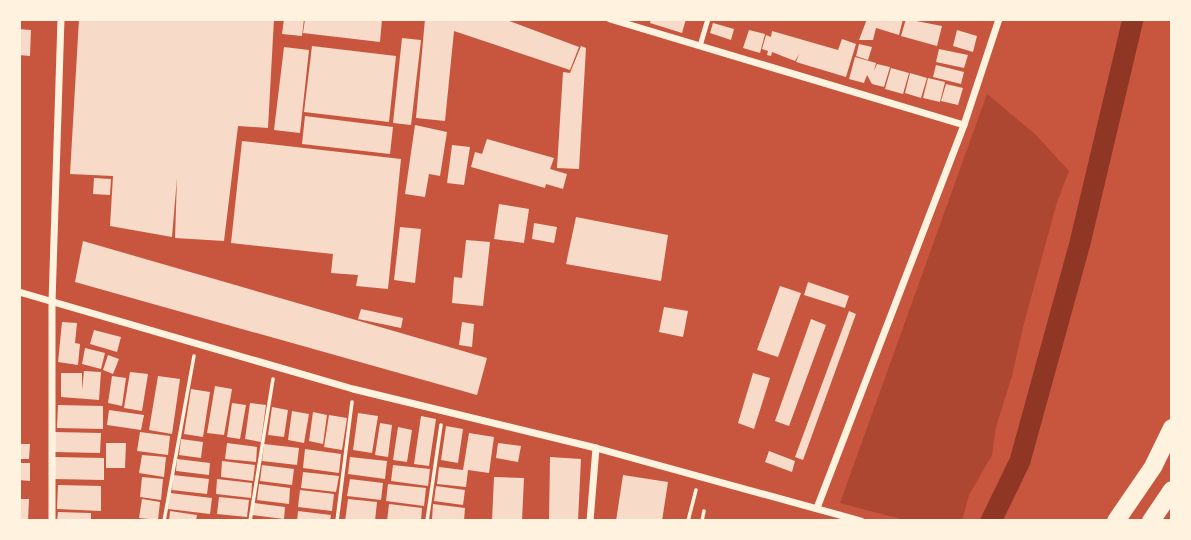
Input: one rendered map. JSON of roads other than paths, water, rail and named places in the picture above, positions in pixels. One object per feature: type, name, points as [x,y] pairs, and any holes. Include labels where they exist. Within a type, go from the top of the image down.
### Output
[{"type":"main road","points":[[1116,521],[1153,467],[1172,428]]},
{"type":"main road","points":[[1151,521],[1172,490]]},
{"type":"street","points":[[52,521],[52,302],[61,19]]},
{"type":"street","points":[[610,19],[964,125]]},
{"type":"street","points":[[817,508],[964,125],[999,19]]},
{"type":"street","points":[[19,292],[354,389],[596,448],[861,521]]},
{"type":"street","points":[[590,521],[596,448]]},
{"type":"lane","points":[[700,46],[708,19]]},
{"type":"waterway","points":[[991,521],[1020,461],[1080,243],[1133,19]]}]
